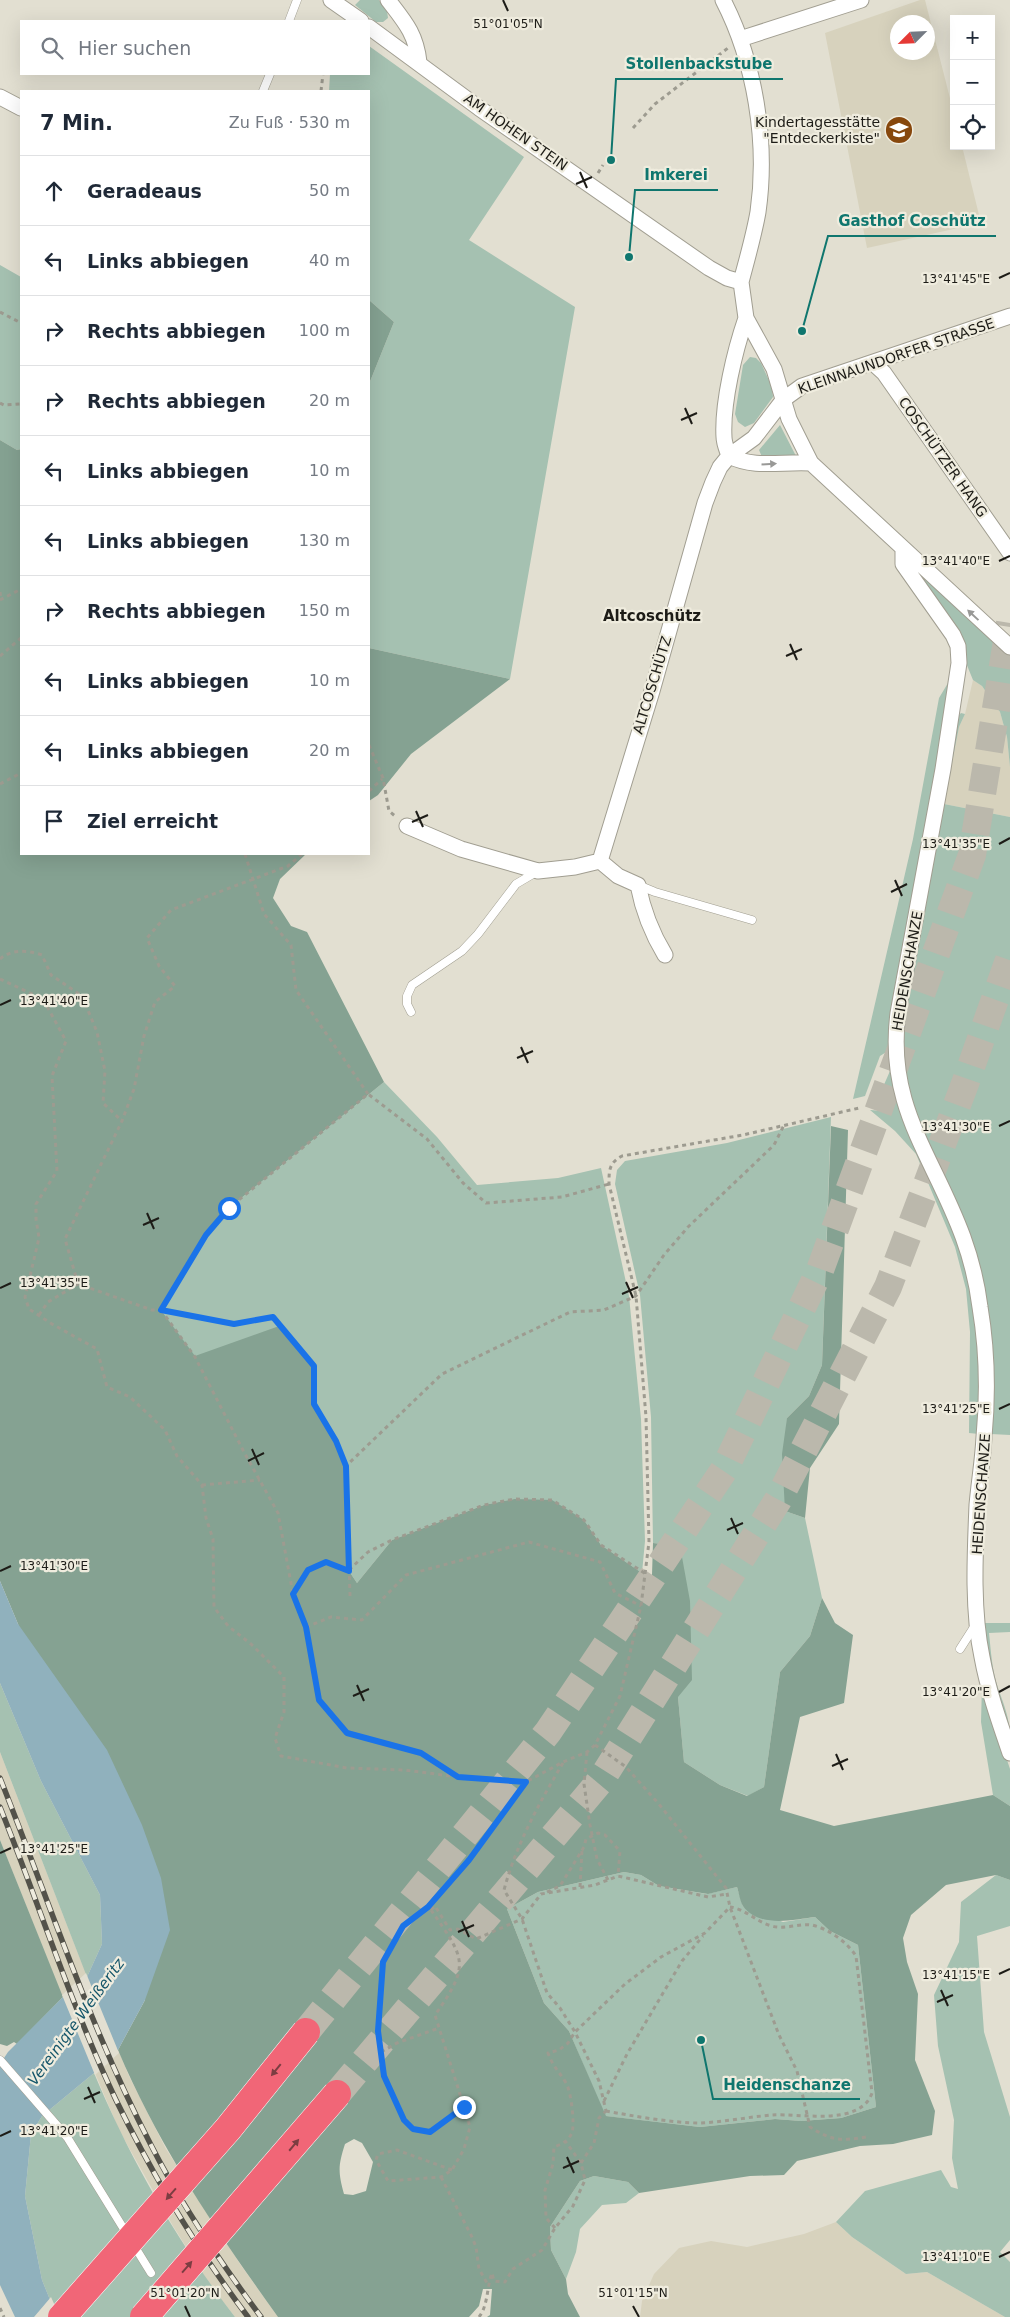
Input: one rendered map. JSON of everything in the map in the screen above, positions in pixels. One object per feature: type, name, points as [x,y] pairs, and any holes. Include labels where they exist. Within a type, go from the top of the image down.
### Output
[{"type":"highway","points":[[62,2317],[228,2129],[306,2032]]},
{"type":"highway","points":[[144,2317],[338,2094]]},
{"type":"street","points":[[330,0],[360,20]]},
{"type":"street","points":[[388,0],[409,27],[417,45],[419,62]]},
{"type":"street","points":[[723,0],[740,39],[751,78],[761,154],[758,212],[741,282],[746,318],[774,369],[789,420],[811,463],[1010,647]]},
{"type":"street","points":[[740,39],[861,0]]},
{"type":"street","name":"AM HOHEN STEIN","points":[[370,28],[479,108],[709,268],[727,278],[741,282]]},
{"type":"street","points":[[0,97],[20,107]]},
{"type":"street","name":"KLEINNAUNDORFER STRASSE","points":[[784,399],[802,386],[1010,316]]},
{"type":"street","points":[[746,318],[739,337],[724,417],[724,439],[729,456],[741,462],[758,465],[792,462],[811,463]]},
{"type":"street","name":"COSCHÜTZER HANG","points":[[873,363],[884,374],[1010,553]]},
{"type":"street","name":"ALTCOSCHÜTZ","points":[[600,861],[652,691],[705,503],[720,467],[729,456],[754,438],[784,399]]},
{"type":"street","name":"HEIDENSCHANZE","points":[[902,549],[903,564],[953,635],[958,646],[959,663],[936,808],[900,1005],[896,1034],[896,1054],[900,1086],[908,1116],[963,1236],[980,1307],[985,1355],[986,1410],[978,1503],[977,1622],[981,1656],[988,1684],[1010,1752]]},
{"type":"street","points":[[407,826],[461,849],[538,872],[576,867],[600,861],[618,876],[638,884],[643,911],[652,934],[665,955]]},
{"type":"lane","points":[[289,20],[297,0]]},
{"type":"lane","points":[[263,90],[270,75]]},
{"type":"lane","points":[[411,1012],[406,1004],[412,984],[462,951],[478,934],[516,884],[538,872]]},
{"type":"lane","points":[[638,884],[655,892],[752,920]]},
{"type":"lane","points":[[960,1649],[977,1622]]},
{"type":"lane","points":[[0,2060],[67,2137],[150,2273]]},
{"type":"path","points":[[633,128],[655,104],[740,39]]},
{"type":"path","points":[[321,90],[323,75]]},
{"type":"path","points":[[597,173],[603,164]]},
{"type":"path","points":[[0,312],[20,322]]},
{"type":"path","points":[[0,403],[4,405],[20,404]]},
{"type":"path","points":[[0,592],[1,600],[20,590]]},
{"type":"path","points":[[0,656],[20,639]]},
{"type":"path","points":[[370,747],[383,778],[389,811]]},
{"type":"path","points":[[0,784],[20,774]]},
{"type":"path","points":[[370,790],[383,778]]},
{"type":"path","points":[[245,855],[264,914],[291,945],[296,990],[368,1094],[427,1139],[463,1183],[486,1203],[562,1197],[609,1184]]},
{"type":"path","points":[[78,1284],[65,1239],[122,1121],[134,1088],[144,1036],[155,1002],[175,986],[159,966],[147,938],[171,910],[288,866],[301,855]]},
{"type":"path","points":[[0,959],[8,952],[31,951],[42,955],[51,975],[82,996],[97,1032],[105,1072],[103,1102],[122,1121]]},
{"type":"path","points":[[0,979],[43,1000],[66,1040],[52,1076],[57,1171],[36,1204],[36,1219],[40,1238],[25,1297],[29,1308],[38,1315],[97,1349],[107,1387],[130,1397],[165,1430],[177,1456],[202,1485],[206,1518],[213,1540],[214,1607],[228,1626],[251,1644],[284,1677],[284,1712],[275,1738],[281,1756],[347,1768],[405,1770],[458,1777],[526,1782]]},
{"type":"path","points":[[161,1310],[206,1235],[229,1208],[368,1094]]},
{"type":"path","points":[[464,2107],[430,2132],[413,2129],[404,2120],[384,2076],[378,2031],[383,1962],[403,1926],[429,1908],[469,1860],[526,1782],[563,1762],[587,1752],[595,1745],[620,1696],[641,1606],[650,1542],[646,1426],[636,1296],[609,1184],[609,1168],[614,1160],[622,1156],[743,1135],[859,1108]]},
{"type":"path","points":[[346,1466],[442,1374],[570,1312],[604,1310],[636,1296],[664,1255],[688,1227],[774,1145],[785,1124]]},
{"type":"path","points":[[38,1315],[48,1302],[78,1284]]},
{"type":"path","points":[[78,1284],[152,1310],[161,1310],[234,1324],[273,1317],[314,1366],[314,1404],[336,1441],[346,1466],[350,1596]]},
{"type":"path","points":[[161,1310],[194,1356],[278,1513],[293,1594],[306,1627],[319,1700],[347,1733],[421,1753],[458,1777]]},
{"type":"path","points":[[202,1485],[260,1480]]},
{"type":"path","points":[[349,1571],[368,1552],[392,1540],[484,1505],[514,1499],[552,1500],[584,1520],[601,1545],[646,1574]]},
{"type":"path","points":[[306,1627],[331,1617],[362,1620],[406,1575],[529,1542],[600,1562],[614,1593],[641,1606]]},
{"type":"path","points":[[293,1594],[308,1570],[326,1562],[349,1571]]},
{"type":"path","points":[[595,1745],[626,1767],[726,1888],[730,1906],[779,2035],[797,2072],[810,2127],[824,2136],[842,2141],[866,2137]]},
{"type":"path","points":[[587,1752],[584,1784],[590,1825],[597,1859],[608,1880]]},
{"type":"path","points":[[563,1762],[542,1798],[512,1863],[504,1890],[522,1919],[547,1993],[560,2008],[575,2032],[599,2081],[606,2111]]},
{"type":"path","points":[[429,1908],[434,1906],[450,1930],[458,1929],[476,1939],[522,1919],[542,1894],[560,1886],[586,1839],[598,1833],[605,1835],[620,1852],[618,1876]]},
{"type":"path","points":[[580,1888],[582,1849]]},
{"type":"path","points":[[542,1894],[580,1888],[618,1876],[708,1897],[727,1894]]},
{"type":"path","points":[[604,2102],[627,2054],[682,1961],[730,1906]]},
{"type":"path","points":[[606,2111],[699,2123],[774,2115],[807,2118],[839,2114],[863,2108],[869,2102],[872,2093],[856,1956],[850,1947],[836,1937],[812,1926],[776,1927],[757,1921],[740,1908],[730,1906]]},
{"type":"path","points":[[429,1908],[459,1955],[459,1976],[451,1992],[435,2015],[470,2126],[464,2149],[452,2170],[441,2178],[388,2181],[376,2160],[378,2154],[397,2150],[452,2170]]},
{"type":"path","points":[[556,2228],[546,2218],[545,2190],[553,2164],[554,2147],[566,2142],[572,2131],[572,2109],[567,2084],[554,2068],[548,2052],[559,2050],[568,2043],[575,2032],[625,1984],[661,1957],[705,1933]]},
{"type":"path","points":[[381,2052],[397,2043],[439,2028]]},
{"type":"path","points":[[582,2163],[594,2143],[599,2118],[606,2111]]},
{"type":"path","points":[[479,2317],[484,2312],[488,2284],[492,2273],[494,2282],[505,2282],[513,2269],[542,2250],[573,2206],[585,2180],[582,2163],[566,2142]]},
{"type":"path","points":[[441,2178],[472,2237],[476,2247],[479,2269],[488,2284]]},
{"type":"path","points":[[0,2308],[4,2317]]},
{"type":"shaded area","name":"Kindertagesstätte \"Entdeckerkiste\"","points":[[920,0],[925,0],[929,15],[890,15],[890,60],[935,60],[935,39],[950,98],[950,150],[963,150],[981,223],[867,248],[825,33]]},
{"type":"shaded area","points":[[973,680],[982,686],[1000,712],[1007,737],[1010,767],[1010,817],[944,804],[959,727],[965,714]]},
{"type":"shaded area","points":[[0,1752],[79,1956],[129,2076],[166,2149],[240,2264],[278,2317],[235,2317],[210,2285],[173,2226],[119,2130],[56,1981],[0,1840]]},
{"type":"shaded area","points":[[836,2222],[852,2237],[906,2274],[927,2272],[1005,2317],[640,2317],[642,2301],[654,2274],[679,2248],[711,2241],[747,2247],[804,2234]]},
{"type":"green space","points":[[360,0],[379,0],[387,11],[388,18],[383,22],[376,22],[355,5]]},
{"type":"green space","points":[[370,47],[524,157],[469,240],[575,307],[510,679],[370,648],[370,382],[394,322],[370,301],[370,90],[329,90],[330,75],[370,75]]},
{"type":"green space","points":[[0,265],[20,276],[20,449],[17,450],[0,440]]},
{"type":"green space","points":[[370,301],[394,322],[370,382]]},
{"type":"green space","points":[[750,357],[756,358],[761,363],[772,387],[773,397],[754,423],[745,427],[738,422],[735,414],[743,365]]},
{"type":"green space","points":[[780,425],[796,456],[762,457],[759,450]]},
{"type":"green space","points":[[0,440],[17,450],[20,449],[20,855],[305,855],[280,879],[273,898],[291,926],[307,932],[384,1082],[229,1208],[206,1235],[161,1310],[195,1356],[282,1325],[314,1366],[314,1404],[336,1441],[346,1466],[349,1571],[357,1583],[392,1540],[484,1505],[514,1499],[552,1500],[584,1520],[601,1545],[642,1573],[652,1575],[653,1543],[680,1546],[690,1601],[692,1680],[678,1697],[684,1762],[720,1785],[747,1796],[764,1787],[780,1672],[810,1636],[822,1598],[835,1623],[853,1635],[844,1703],[800,1717],[780,1810],[834,1826],[993,1795],[1010,1806],[1010,1880],[996,1875],[946,1885],[911,1915],[903,1938],[907,1962],[918,1994],[915,2060],[935,2111],[932,2135],[893,2144],[860,2146],[797,2161],[784,2175],[750,2176],[639,2193],[628,2182],[594,2176],[580,2181],[550,2227],[551,2250],[566,2279],[568,2294],[580,2317],[487,2317],[490,2315],[492,2289],[483,2289],[479,2306],[469,2317],[278,2317],[190,2188],[152,2121],[118,2050],[145,2000],[18,1624],[0,1581]],"holes":[[[624,1872],[641,1875],[659,1886],[708,1894],[737,1887],[743,1906],[750,1913],[758,1917],[776,1921],[815,1917],[830,1931],[858,1945],[876,2107],[841,2118],[801,2121],[775,2119],[700,2127],[606,2116],[569,2031],[544,2003],[507,1909],[538,1892]],[[354,2139],[362,2143],[373,2162],[366,2191],[353,2195],[344,2194],[340,2169],[345,2144]]]},
{"type":"green space","points":[[918,573],[1010,638],[1010,767],[1007,737],[1000,712],[982,686],[973,680],[964,658]]},
{"type":"green space","points":[[370,648],[510,679],[411,754],[378,795],[370,800]]},
{"type":"green space","points":[[954,673],[891,1049],[880,1056],[865,1096],[853,1099],[913,839],[939,698]]},
{"type":"green space","points":[[961,713],[965,714],[959,727],[944,804],[1010,817],[1010,1435],[991,1434],[988,1323],[908,1098],[900,1035],[959,715]]},
{"type":"green space","points":[[890,1071],[954,1228],[971,1289],[980,1361],[979,1434],[969,1433],[970,1332],[966,1289],[955,1247],[916,1154],[895,1131],[870,1110],[883,1111],[889,1095],[883,1087]]},
{"type":"green space","points":[[384,1082],[437,1137],[477,1185],[558,1178],[601,1168],[629,1296],[641,1419],[645,1541],[642,1573],[601,1545],[584,1520],[514,1499],[484,1505],[392,1540],[357,1583],[349,1571],[346,1466],[336,1441],[314,1404],[314,1366],[282,1326],[195,1357],[161,1310],[206,1235],[229,1208]]},
{"type":"green space","points":[[831,1117],[822,1365],[809,1396],[787,1418],[785,1511],[805,1518],[822,1598],[810,1636],[780,1672],[764,1787],[748,1796],[720,1785],[684,1762],[678,1697],[680,1546],[653,1543],[651,1417],[640,1295],[615,1184],[617,1170],[625,1161],[727,1143]]},
{"type":"green space","points":[[831,1126],[848,1130],[839,1424],[810,1468],[805,1518],[785,1511],[782,1454],[787,1418],[809,1396],[822,1365]]},
{"type":"green space","points":[[984,1623],[1010,1623],[1010,1632],[989,1633],[994,1674],[1008,1718],[1010,1737],[991,1675]]},
{"type":"green space","points":[[0,1683],[41,1781],[100,1895],[102,1944],[87,1977],[0,1752]]},
{"type":"green space","points":[[982,1685],[1010,1769],[1010,1806],[993,1795],[981,1722]]},
{"type":"green space","points":[[0,1840],[63,1997],[17,2044],[14,2042],[7,2046],[0,2044]]},
{"type":"green space","points":[[624,1872],[641,1875],[659,1886],[707,1894],[737,1887],[743,1906],[783,1922],[815,1917],[830,1931],[858,1945],[876,2107],[841,2118],[801,2121],[775,2119],[700,2127],[605,2116],[569,2031],[544,2003],[507,1909],[538,1892]]},
{"type":"green space","points":[[996,1875],[1010,1880],[1010,1926],[977,1936],[984,2032],[1010,2117],[1010,2240],[1000,2252],[1010,2262],[1010,2317],[1005,2317],[927,2272],[906,2274],[852,2237],[836,2222],[865,2191],[941,2170],[951,2187],[958,2189],[952,2158],[954,2120],[938,2046],[934,1995],[959,1942],[961,1902]]},
{"type":"green space","points":[[94,2073],[123,2137],[157,2200],[194,2260],[235,2317],[57,2317],[42,2280],[25,2196],[31,2134],[42,2116]]},
{"type":"green space","points":[[594,2176],[628,2182],[639,2193],[626,2203],[602,2205],[580,2229],[576,2252],[566,2279],[551,2250],[550,2227],[580,2181]]},
{"type":"water","name":"Vereinigte Weißeritz","points":[[0,1581],[18,1624],[107,1750],[142,1825],[161,1878],[170,1930],[145,2000],[118,2050],[94,2073],[42,2116],[31,2134],[25,2196],[42,2280],[57,2317],[15,2317],[0,2285],[0,2064],[8,2052],[63,1997],[87,1977],[102,1944],[100,1895],[41,1781],[0,1683]]},
{"type":"pier","points":[[86,1973],[119,2053],[95,2075],[62,1995]]},
{"type":"pier","points":[[51,2297],[60,2317],[34,2317]]},
{"type":"tunnel","points":[[306,2032],[548,1732],[724,1470],[820,1270],[972,855],[1010,623]]},
{"type":"tunnel","points":[[337,2094],[601,1780],[778,1500],[888,1287],[966,1081],[1010,957]]},
{"type":"railway","points":[[0,1778],[89,2010],[129,2101],[163,2168],[189,2212],[261,2317]]},
{"type":"railway","points":[[0,1807],[84,2028],[116,2100],[177,2212],[211,2265],[248,2317]]},
{"type":"place","name":"Kindertagesstätte \"Entdeckerkiste\"","points":[[899,130]]},
{"type":"place","name":"Stollenbackstube","points":[[611,160]]},
{"type":"place","name":"Imkerei","points":[[629,257]]},
{"type":"place","name":"Gasthof Coschütz","points":[[802,331]]},
{"type":"place","name":"Heidenschanze","points":[[701,2040]]},
{"type":"district","name":"Altcoschütz","points":[[652,616]]},
{"type":"route","points":[[229,1208],[206,1235],[161,1310],[234,1324],[273,1317],[314,1366],[314,1404],[336,1441],[346,1466],[346,1533],[349,1571],[326,1562],[308,1570],[293,1594],[306,1627],[319,1700],[347,1733],[421,1753],[458,1777],[526,1782],[469,1860],[428,1907],[403,1926],[383,1962],[378,2031],[384,2076],[404,2120],[413,2129],[430,2132],[464,2107]]}]
